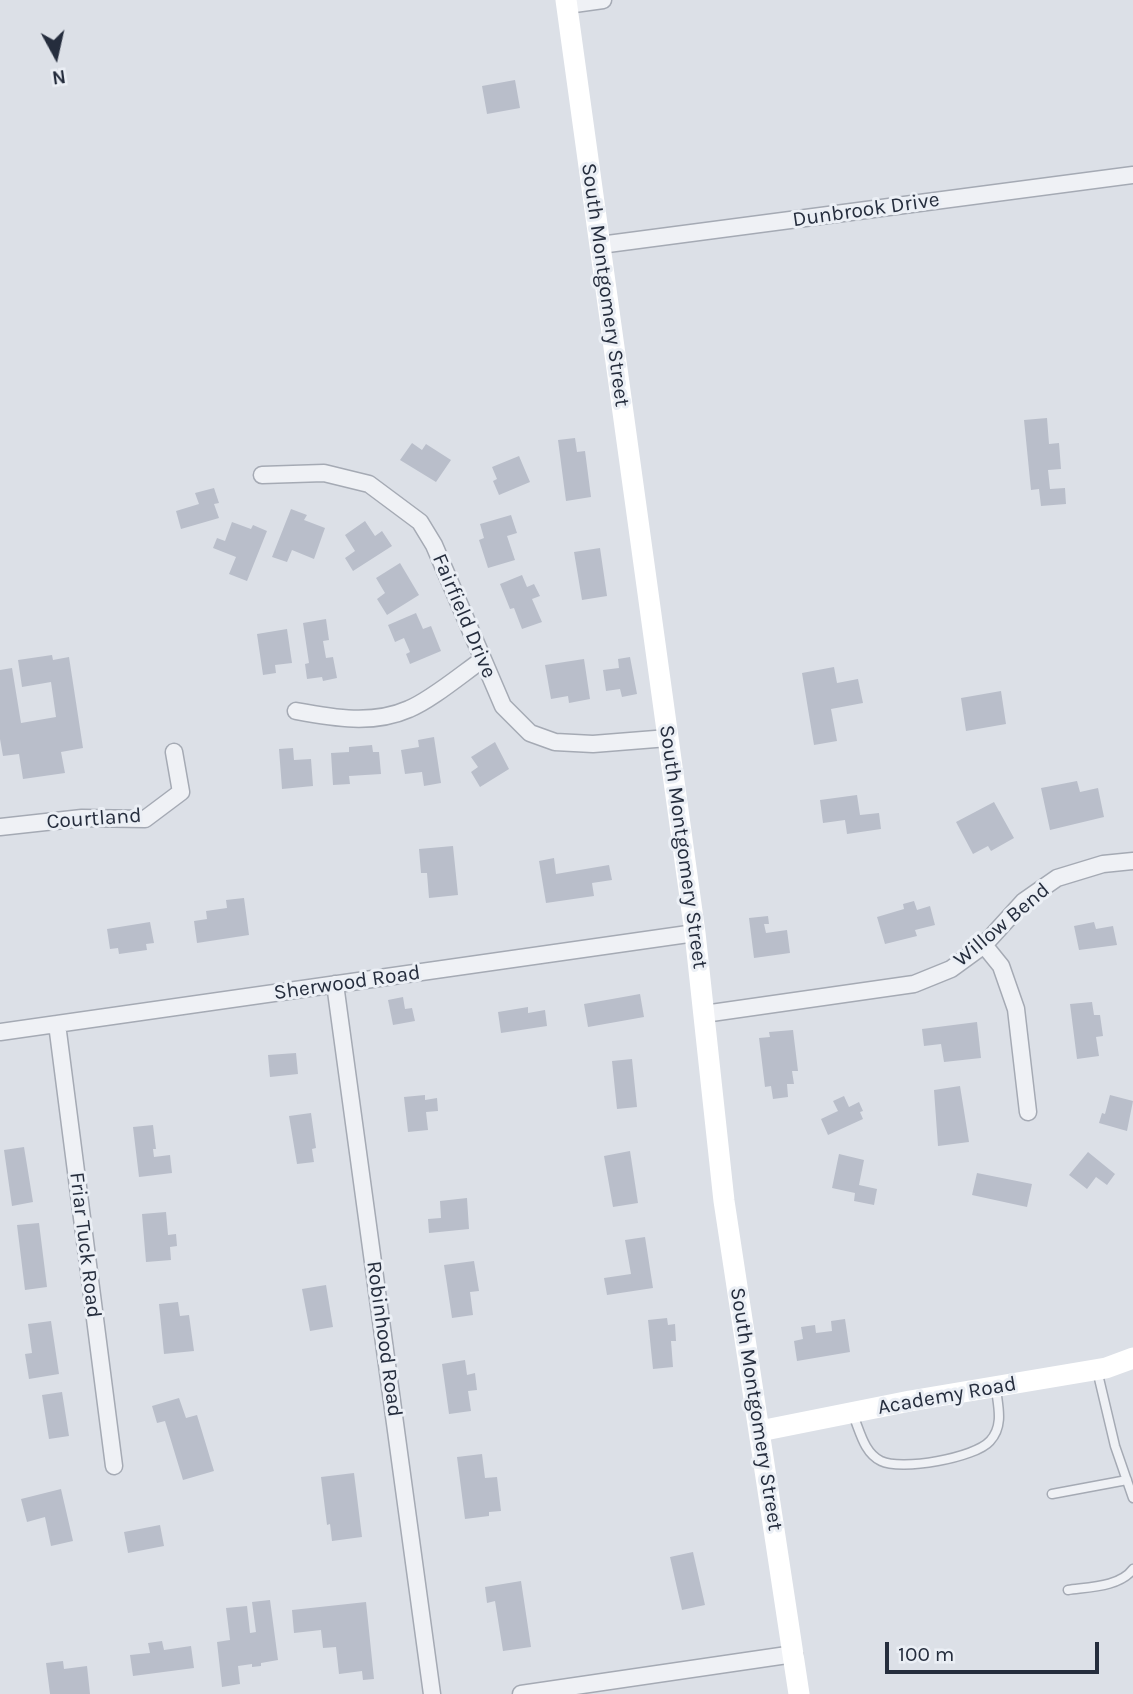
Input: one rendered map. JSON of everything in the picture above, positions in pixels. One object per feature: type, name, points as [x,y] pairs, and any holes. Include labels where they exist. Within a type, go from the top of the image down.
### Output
[{"type":"street","points":[[566,2],[603,0]]},
{"type":"street","name":"South Montgomery Street","points":[[566,2],[695,933],[724,1201],[799,1694]]},
{"type":"street","name":"Dunbrook Drive","points":[[600,245],[1133,175]]},
{"type":"street","name":"Fairfield Drive","points":[[262,475],[324,472],[369,484],[420,522],[434,545],[503,706],[530,733],[555,742],[593,744],[668,738]]},
{"type":"street","points":[[296,711],[338,719],[374,719],[410,709],[482,660]]},
{"type":"street","name":"Courtland","points":[[0,827],[82,818],[145,818],[181,792],[174,752]]},
{"type":"street","name":"Willow Bend","points":[[704,1014],[914,984],[951,969],[984,945],[1024,901],[1057,878],[1102,864],[1133,860]]},
{"type":"street","name":"Sherwood Road","points":[[0,1032],[695,933]]},
{"type":"street","points":[[984,945],[1001,966],[1016,1009],[1028,1112]]},
{"type":"street","name":"Robinhood Road","points":[[335,985],[432,1694]]},
{"type":"street","name":"Friar Tuck Road","points":[[57,1024],[114,1466]]},
{"type":"street","name":"Academy Road","points":[[760,1431],[1097,1370],[1133,1358]]},
{"type":"street","points":[[521,1694],[794,1654]]},
{"type":"lane","points":[[1097,1370],[1115,1446],[1133,1497]]},
{"type":"lane","points":[[852,1413],[868,1451],[881,1462],[900,1466],[970,1455],[991,1441],[1000,1420],[995,1387]]},
{"type":"lane","points":[[1052,1494],[1127,1480]]},
{"type":"lane","points":[[1068,1590],[1110,1583],[1129,1575],[1133,1569]]},
{"type":"building","points":[[515,80],[520,108],[487,114],[482,86]]},
{"type":"building","points":[[1047,418],[1049,444],[1059,443],[1061,469],[1048,470],[1050,489],[1065,488],[1066,504],[1041,506],[1039,489],[1031,490],[1024,420]]},
{"type":"building","points":[[575,438],[577,452],[585,451],[591,497],[566,501],[558,440]]},
{"type":"building","points":[[412,443],[422,450],[426,444],[451,460],[436,482],[400,460]]},
{"type":"building","points":[[519,456],[530,482],[499,495],[493,481],[497,479],[492,467]]},
{"type":"building","points":[[214,488],[219,503],[214,504],[219,518],[181,529],[176,511],[199,504],[195,493]]},
{"type":"building","points":[[291,509],[307,515],[304,520],[325,528],[314,559],[292,550],[287,562],[272,557]]},
{"type":"building","points":[[511,515],[517,533],[507,536],[515,560],[488,568],[479,540],[484,538],[480,524]]},
{"type":"building","points":[[365,521],[375,536],[382,531],[392,546],[353,571],[345,558],[355,551],[345,535]]},
{"type":"building","points":[[232,522],[251,529],[253,525],[267,531],[247,581],[229,574],[236,557],[213,548],[217,538],[225,541]]},
{"type":"building","points":[[600,548],[607,596],[582,600],[574,552]]},
{"type":"building","points":[[400,563],[419,595],[387,615],[377,599],[385,593],[376,578]]},
{"type":"building","points":[[522,575],[527,587],[534,584],[540,596],[532,599],[542,622],[522,629],[500,584]]},
{"type":"building","points":[[416,613],[423,629],[431,626],[441,651],[410,664],[406,654],[410,652],[404,638],[395,642],[388,625]]},
{"type":"building","points":[[326,619],[329,640],[323,641],[326,658],[333,657],[337,678],[323,681],[322,677],[307,679],[305,664],[309,663],[303,623]]},
{"type":"building","points":[[287,629],[292,663],[275,665],[276,673],[263,675],[257,634]]},
{"type":"building","points":[[52,655],[53,660],[69,657],[83,748],[61,752],[65,773],[23,779],[19,754],[3,756],[0,739],[0,670],[12,668],[21,723],[56,717],[51,682],[22,687],[18,660]]},
{"type":"building","points":[[630,657],[637,694],[622,697],[620,689],[606,691],[603,670],[619,668],[618,659]]},
{"type":"building","points":[[584,659],[590,699],[569,703],[568,696],[551,699],[545,665]]},
{"type":"building","points":[[834,667],[837,683],[858,679],[863,703],[831,709],[837,741],[814,745],[802,673]]},
{"type":"building","points":[[1001,691],[1006,724],[966,731],[961,698]]},
{"type":"building","points":[[434,737],[441,783],[424,786],[422,772],[405,774],[401,750],[419,747],[418,740]]},
{"type":"building","points":[[495,742],[509,769],[480,787],[471,772],[478,767],[471,757]]},
{"type":"building","points":[[372,745],[373,752],[379,752],[381,774],[349,776],[350,784],[333,785],[331,753],[349,752],[349,747]]},
{"type":"building","points":[[293,748],[294,760],[311,759],[313,786],[282,789],[279,749]]},
{"type":"building","points":[[1077,781],[1080,792],[1098,788],[1104,817],[1050,830],[1041,788]]},
{"type":"building","points":[[857,795],[860,815],[879,813],[881,829],[847,834],[845,820],[823,823],[820,800]]},
{"type":"building","points":[[994,802],[1014,838],[991,851],[988,846],[973,854],[956,822]]},
{"type":"building","points":[[453,846],[458,895],[429,898],[427,873],[421,873],[419,849]]},
{"type":"building","points":[[554,858],[556,874],[609,865],[612,880],[592,883],[594,896],[546,903],[539,861]]},
{"type":"building","points":[[244,898],[249,935],[197,943],[194,921],[207,919],[206,911],[227,908],[226,900]]},
{"type":"building","points":[[914,901],[917,910],[930,906],[935,925],[915,930],[917,936],[885,944],[877,917],[904,909],[903,904]]},
{"type":"building","points":[[768,916],[769,924],[764,924],[766,933],[787,930],[790,953],[754,958],[749,918]]},
{"type":"building","points":[[150,922],[154,943],[146,944],[147,950],[119,954],[118,948],[110,949],[107,929]]},
{"type":"building","points":[[1094,922],[1096,929],[1113,926],[1117,945],[1079,950],[1074,926]]},
{"type":"building","points":[[640,994],[644,1017],[588,1027],[584,1004]]},
{"type":"building","points":[[403,997],[405,1009],[412,1008],[415,1021],[393,1025],[388,1000]]},
{"type":"building","points":[[1092,1002],[1094,1015],[1100,1015],[1103,1036],[1096,1037],[1099,1056],[1077,1059],[1070,1004]]},
{"type":"building","points":[[528,1007],[528,1013],[545,1010],[547,1026],[501,1033],[498,1012]]},
{"type":"building","points":[[977,1022],[981,1058],[944,1062],[941,1044],[924,1046],[922,1029]]},
{"type":"building","points":[[793,1030],[798,1071],[792,1071],[794,1084],[787,1084],[788,1097],[773,1099],[771,1086],[765,1087],[759,1038],[770,1037],[769,1032]]},
{"type":"building","points":[[296,1053],[298,1074],[270,1077],[268,1055]]},
{"type":"building","points":[[632,1059],[637,1107],[617,1109],[612,1061]]},
{"type":"building","points":[[960,1086],[969,1142],[938,1146],[934,1090]]},
{"type":"building","points":[[425,1095],[425,1100],[437,1098],[438,1111],[426,1112],[428,1130],[408,1132],[404,1097]]},
{"type":"building","points":[[1110,1095],[1133,1101],[1127,1131],[1099,1123],[1102,1113],[1105,1114]]},
{"type":"building","points":[[844,1096],[849,1107],[859,1102],[863,1119],[828,1135],[821,1119],[838,1111],[833,1101]]},
{"type":"building","points":[[311,1113],[316,1148],[312,1149],[314,1162],[297,1164],[289,1116]]},
{"type":"building","points":[[153,1125],[156,1149],[153,1149],[154,1157],[170,1155],[172,1173],[139,1177],[133,1127]]},
{"type":"building","points":[[24,1147],[33,1202],[12,1206],[4,1150]]},
{"type":"building","points":[[630,1151],[638,1203],[613,1207],[604,1156]]},
{"type":"building","points":[[1088,1152],[1115,1174],[1107,1185],[1096,1177],[1087,1189],[1069,1175]]},
{"type":"building","points":[[839,1154],[864,1160],[859,1185],[877,1189],[874,1205],[854,1201],[855,1193],[832,1188]]},
{"type":"building","points":[[977,1173],[1032,1184],[1027,1207],[972,1195]]},
{"type":"building","points":[[467,1198],[469,1229],[429,1233],[428,1219],[441,1218],[440,1201]]},
{"type":"building","points":[[166,1212],[168,1235],[176,1234],[177,1246],[170,1247],[171,1260],[146,1262],[142,1214]]},
{"type":"building","points":[[39,1223],[47,1287],[25,1290],[17,1225]]},
{"type":"building","points":[[645,1237],[653,1288],[607,1295],[604,1278],[631,1274],[625,1240]]},
{"type":"building","points":[[474,1261],[479,1291],[470,1292],[473,1315],[452,1318],[444,1265]]},
{"type":"building","points":[[326,1285],[333,1327],[310,1331],[302,1289]]},
{"type":"building","points":[[178,1302],[180,1316],[189,1315],[194,1351],[164,1354],[159,1304]]},
{"type":"building","points":[[667,1318],[668,1325],[675,1324],[676,1341],[671,1341],[673,1367],[653,1369],[648,1320]]},
{"type":"building","points":[[845,1319],[850,1352],[797,1361],[794,1341],[803,1339],[801,1327],[815,1325],[816,1333],[832,1331],[831,1321]]},
{"type":"building","points":[[51,1321],[59,1374],[29,1379],[25,1354],[32,1353],[28,1324]]},
{"type":"building","points":[[465,1360],[467,1375],[475,1373],[477,1390],[468,1391],[471,1411],[449,1414],[442,1364]]},
{"type":"building","points":[[62,1392],[69,1436],[49,1439],[42,1395]]},
{"type":"building","points":[[179,1398],[186,1418],[197,1415],[214,1471],[183,1480],[165,1421],[157,1423],[152,1406]]},
{"type":"building","points":[[482,1454],[485,1478],[497,1477],[501,1511],[489,1512],[489,1516],[465,1519],[457,1457]]},
{"type":"building","points":[[354,1473],[362,1537],[332,1541],[330,1524],[327,1525],[321,1477]]},
{"type":"building","points":[[61,1489],[73,1541],[51,1546],[45,1517],[27,1522],[21,1499]]},
{"type":"building","points":[[160,1525],[164,1546],[128,1553],[124,1532]]},
{"type":"building","points":[[693,1552],[705,1605],[682,1610],[670,1557]]},
{"type":"building","points":[[521,1581],[531,1647],[503,1651],[495,1601],[487,1603],[485,1587]]},
{"type":"building","points":[[270,1600],[278,1660],[261,1663],[261,1666],[238,1666],[240,1684],[222,1687],[217,1642],[230,1640],[226,1608],[247,1606],[250,1633],[256,1632],[252,1602]]},
{"type":"building","points":[[366,1602],[374,1679],[363,1680],[362,1671],[339,1674],[336,1647],[323,1648],[321,1630],[294,1633],[292,1610]]},
{"type":"building","points":[[162,1641],[164,1650],[191,1646],[194,1668],[133,1676],[130,1655],[150,1653],[148,1643]]},
{"type":"building","points":[[63,1661],[64,1669],[87,1666],[90,1694],[50,1694],[46,1663]]}]
